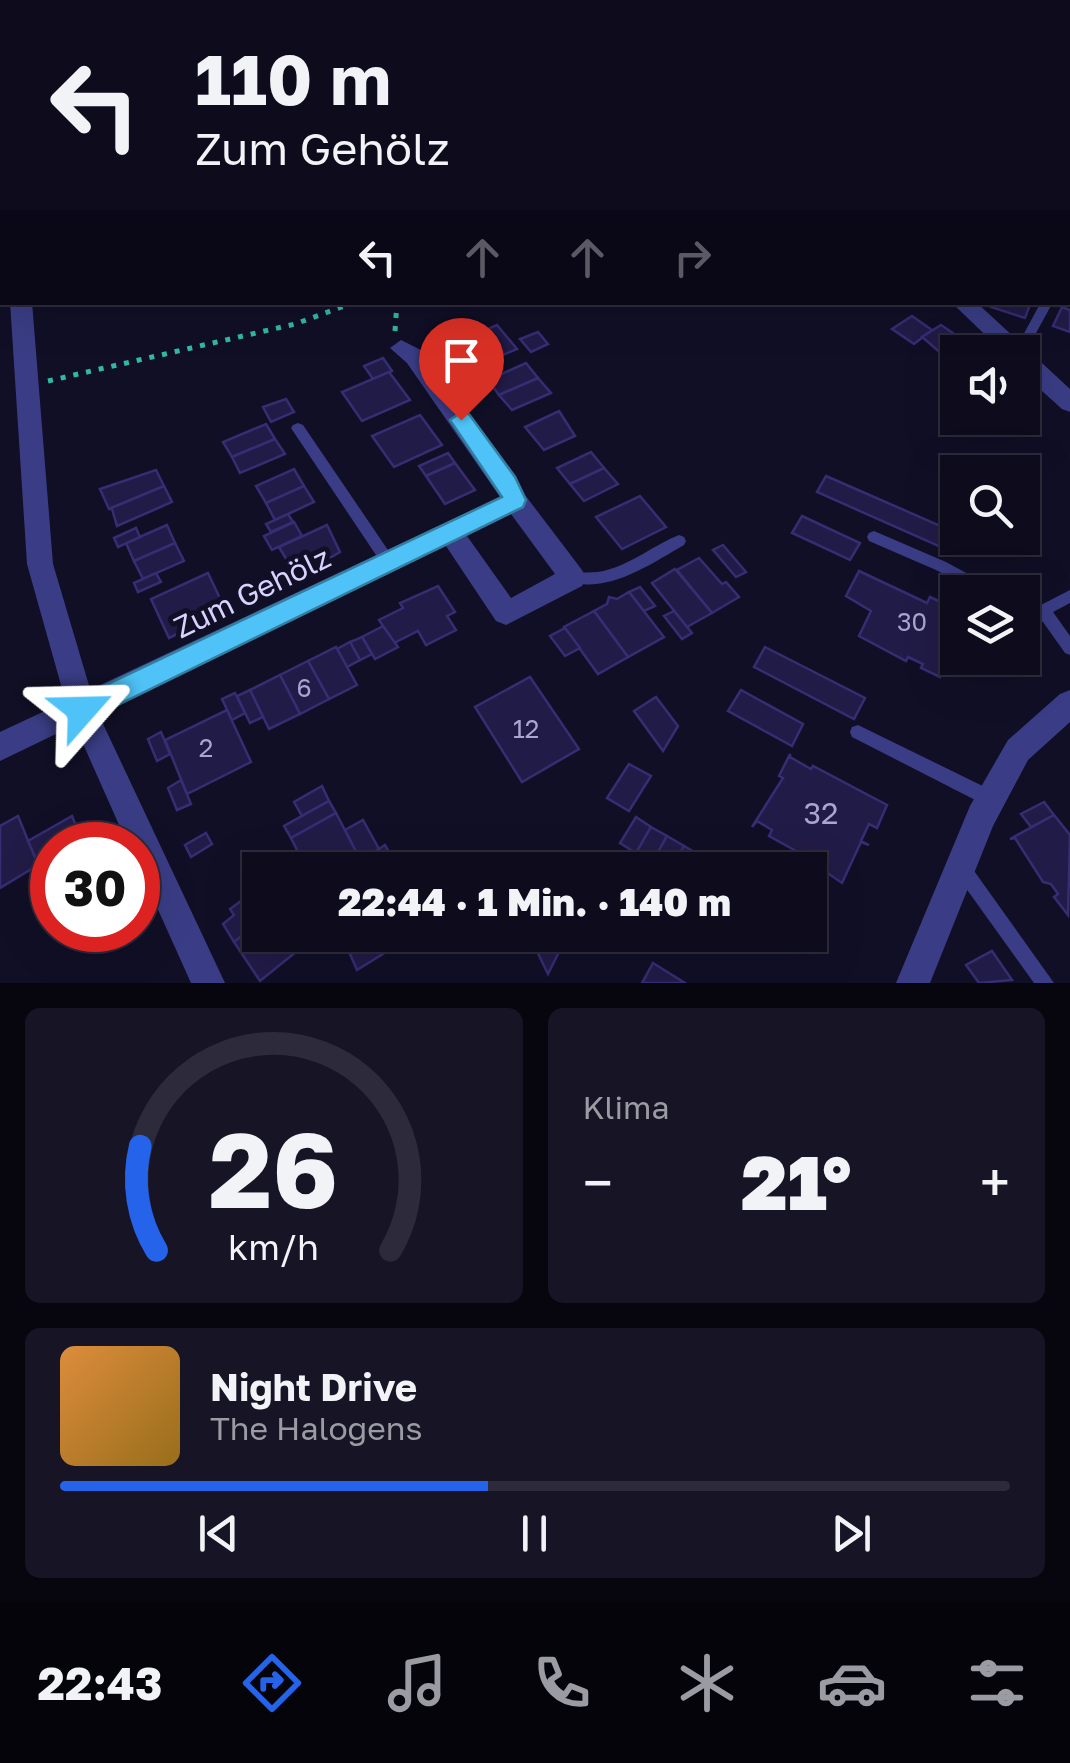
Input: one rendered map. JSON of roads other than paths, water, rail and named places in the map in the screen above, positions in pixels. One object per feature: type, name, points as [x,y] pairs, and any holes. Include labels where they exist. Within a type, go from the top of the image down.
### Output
[{"type":"street","points":[[22,305],[40,564],[82,710],[208,983]]},
{"type":"street","points":[[965,305],[998,335]]},
{"type":"street","points":[[401,348],[415,357],[573,578],[506,613],[451,533]]},
{"type":"street","points":[[1040,374],[1070,403]]},
{"type":"street","name":"Zum Gehölz","points":[[0,748],[515,500]]},
{"type":"street","points":[[913,983],[960,867],[1018,750],[1070,703]]},
{"type":"lane","points":[[1030,335],[1045,305]]},
{"type":"lane","points":[[298,428],[389,563]]},
{"type":"lane","points":[[874,537],[958,575]]},
{"type":"lane","points":[[573,578],[592,582],[607,578],[679,541]]},
{"type":"lane","points":[[1070,596],[1043,610],[1070,648]]},
{"type":"lane","points":[[1040,615],[1044,616]]},
{"type":"lane","points":[[858,732],[991,800]]},
{"type":"lane","points":[[960,867],[1045,983]]}]
